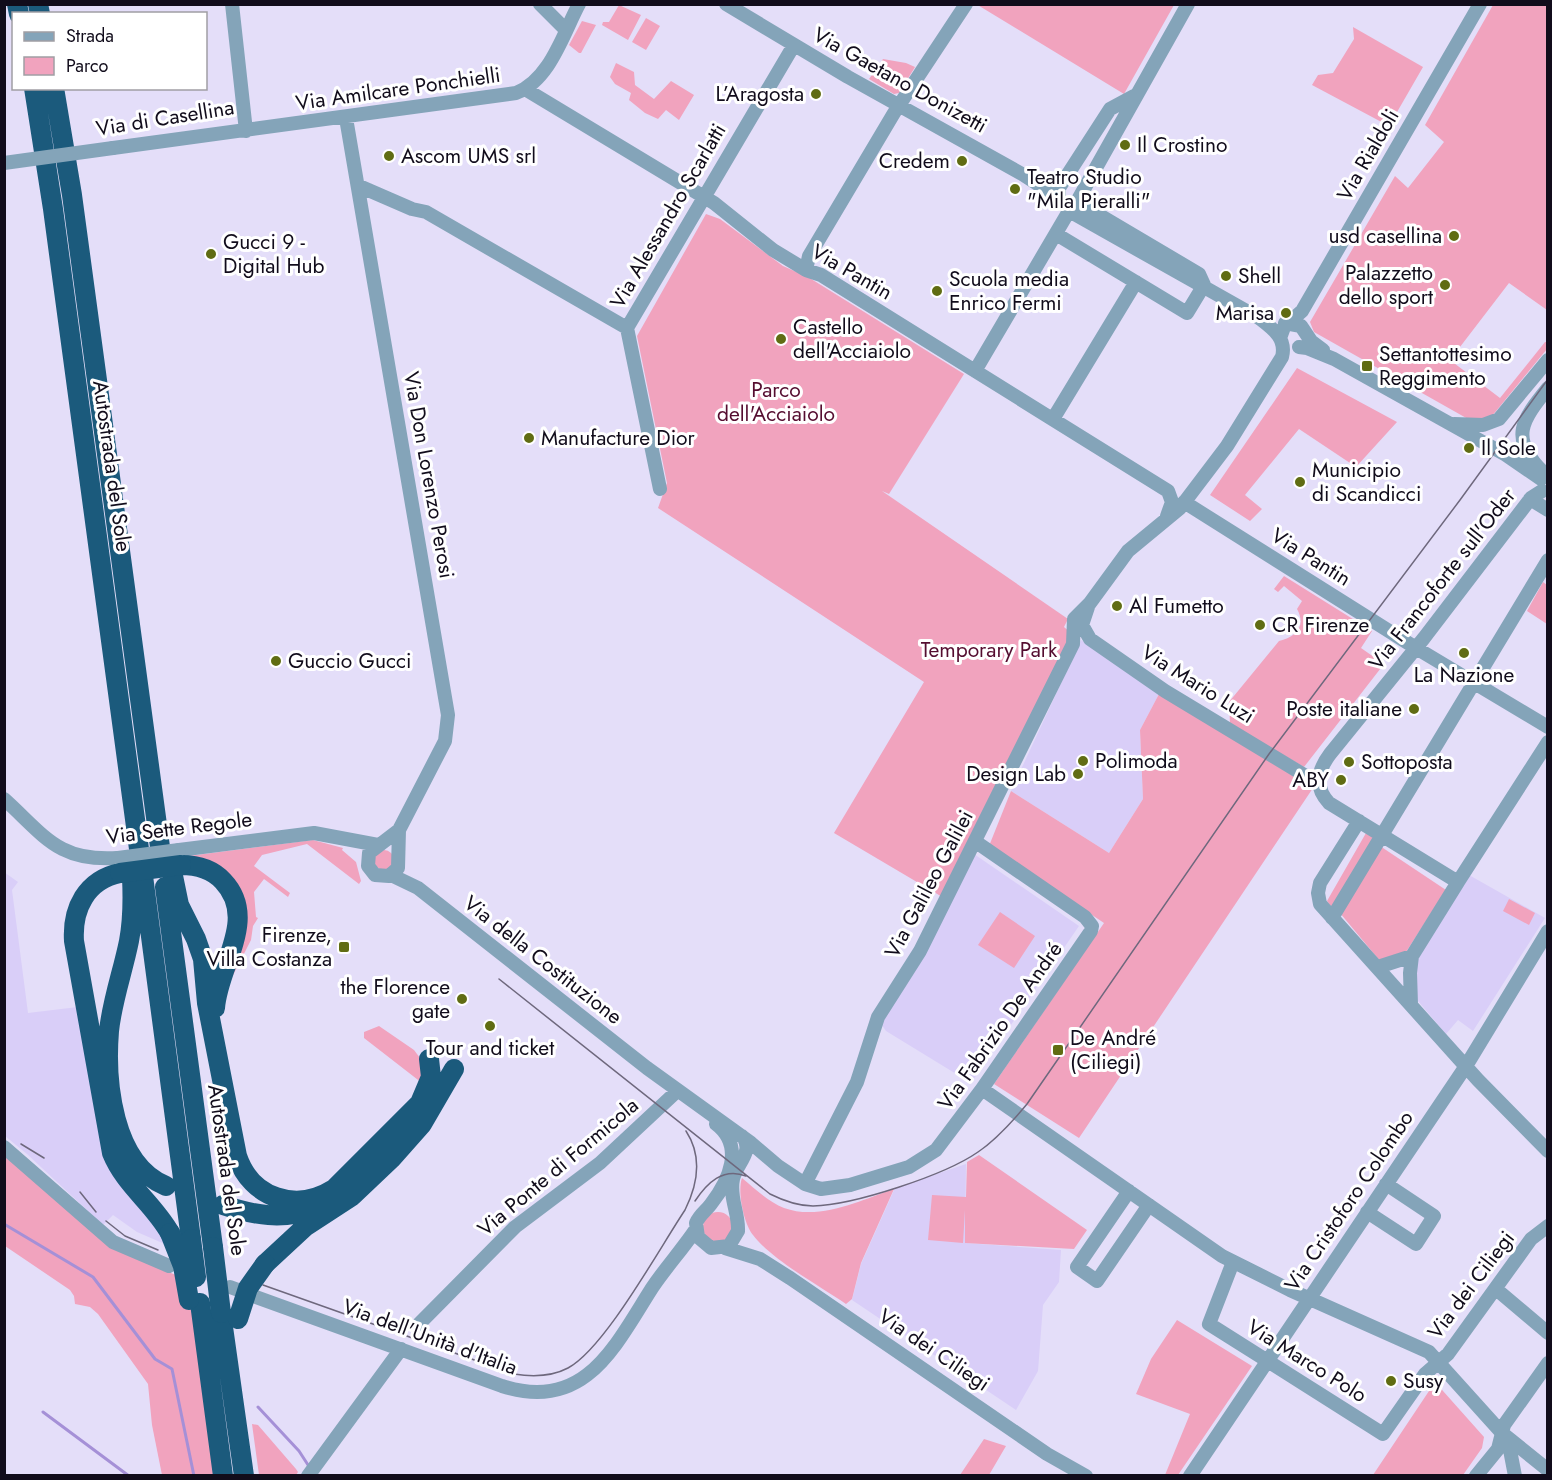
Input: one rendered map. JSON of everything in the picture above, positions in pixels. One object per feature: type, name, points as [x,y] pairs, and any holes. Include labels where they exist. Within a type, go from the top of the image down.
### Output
[{"type":"highway","name":"Autostrada del Sole","points":[[34,90],[53,209],[128,764],[130,864],[191,1239],[195,1302]]},
{"type":"highway","name":"Autostrada del Sole","points":[[54,90],[74,209],[148,761],[170,858],[213,1247],[230,1316],[244,1475]]},
{"type":"highway","points":[[170,858],[179,905],[200,950],[208,1010],[240,1164],[258,1190],[286,1201],[322,1197],[351,1175],[420,1103],[431,1077],[429,1059]]},
{"type":"highway","points":[[216,1041],[216,997],[238,927],[237,903],[228,887],[215,874],[170,858],[130,864],[99,881],[83,897],[75,916],[74,941],[112,1153],[128,1182],[160,1217],[170,1233],[183,1266],[195,1302],[194,1327],[208,1359],[223,1476]]},
{"type":"highway","points":[[130,864],[131,931],[109,1029],[109,1070],[119,1131],[124,1145],[138,1166],[166,1186]]},
{"type":"highway","points":[[230,1316],[265,1264],[306,1226],[352,1196],[391,1159],[422,1124],[454,1069]]},
{"type":"highway","points":[[223,1205],[264,1215],[302,1212],[348,1193],[391,1159]]},
{"type":"street","name":"Via di Casellina","points":[[4,163],[246,131],[232,4]]},
{"type":"street","points":[[540,4],[566,30]]},
{"type":"street","name":"Via Amilcare Ponchielli","points":[[246,131],[512,95],[525,89],[542,73],[579,4]]},
{"type":"street","name":"Via Gaetano Donizetti","points":[[726,4],[1022,174],[1060,192],[1075,206],[1194,283],[1204,285],[1259,318],[1281,341]]},
{"type":"street","points":[[806,270],[809,256],[901,104],[966,4]]},
{"type":"street","points":[[975,371],[1075,206],[1129,103],[1188,4]]},
{"type":"street","name":"Via Rialdoli","points":[[1184,502],[1236,432],[1282,357],[1282,329],[1302,311],[1480,4]]},
{"type":"street","name":"Via Alessandro Scarlatti","points":[[660,489],[627,328],[794,45]]},
{"type":"street","name":"Via Pantin","points":[[525,89],[702,198],[714,203],[773,250],[806,270],[821,274],[1169,492],[1172,505],[1167,516]]},
{"type":"street","points":[[1060,192],[1110,109],[1129,103]]},
{"type":"street","name":"Via Don Lorenzo Perosi","points":[[346,118],[448,715],[445,741],[399,830],[379,845]]},
{"type":"street","points":[[359,186],[412,209],[426,212],[627,328]]},
{"type":"street","points":[[1056,234],[1188,313],[1204,285]]},
{"type":"street","points":[[1053,419],[1136,282]]},
{"type":"street","name":"Via Gaetano Donizetti","points":[[1259,318],[1290,324]]},
{"type":"street","points":[[1290,324],[1301,326],[1306,334],[1334,359]]},
{"type":"street","points":[[1299,347],[1305,341],[1306,334]]},
{"type":"street","points":[[1281,341],[1291,349],[1307,348],[1334,359],[1506,455],[1518,458],[1545,481]]},
{"type":"street","points":[[1449,423],[1480,426],[1496,422],[1507,412],[1548,360]]},
{"type":"street","points":[[1545,481],[1526,452],[1522,432],[1526,418],[1548,388]]},
{"type":"street","name":"Via Francoforte sull'Oder","points":[[1318,784],[1327,758],[1416,648],[1545,481]]},
{"type":"street","points":[[1530,499],[1548,510]]},
{"type":"street","name":"Via Pantin","points":[[1184,502],[1416,648],[1471,687],[1548,727]]},
{"type":"street","name":"Via Galileo Galilei","points":[[805,1184],[857,1082],[878,1017],[920,951],[1073,644],[1073,621],[1090,603],[1128,551],[1167,516],[1177,512],[1184,502]]},
{"type":"street","points":[[1332,918],[1548,560]]},
{"type":"street","name":"Via Mario Luzi","points":[[1090,603],[1082,621],[1083,631],[1090,639],[1165,691],[1318,784]]},
{"type":"street","points":[[1411,1004],[1412,956],[1548,742]]},
{"type":"street","points":[[1318,784],[1329,803],[1458,882]]},
{"type":"street","name":"Via Sette Regole","points":[[4,799],[64,852],[87,859],[130,864]]},
{"type":"street","points":[[1359,821],[1319,886],[1320,904],[1466,1066],[1548,1151]]},
{"type":"street","name":"Via Don Lorenzo Perosi","points":[[399,830],[399,860]]},
{"type":"street","name":"Via Sette Regole","points":[[170,858],[314,833],[393,847],[399,860]]},
{"type":"street","name":"Via Fabrizio De André","points":[[805,1184],[821,1189],[833,1188],[920,1162],[940,1146],[1090,933],[1092,926],[1079,913],[976,842]]},
{"type":"street","points":[[379,845],[369,853],[369,868],[379,876],[391,875],[399,860]]},
{"type":"street","name":"Via della Costituzione","points":[[399,860],[412,884]]},
{"type":"street","name":"Via della Costituzione","points":[[391,875],[412,884],[647,1068],[805,1184]]},
{"type":"street","name":"Via Cristoforo Colombo","points":[[1190,1476],[1466,1066],[1548,931]]},
{"type":"street","points":[[1378,967],[1412,956]]},
{"type":"street","name":"Via della Costituzione","points":[[647,1068],[655,1079],[720,1128],[730,1142],[732,1162],[722,1190],[708,1209]]},
{"type":"street","name":"Via dei Ciliegi","points":[[982,1089],[1227,1259],[1308,1299],[1425,1349],[1439,1361],[1448,1354],[1531,1239],[1548,1227]]},
{"type":"street","name":"Via Ponte di Formicola","points":[[419,1324],[515,1227],[600,1163],[674,1094]]},
{"type":"street","name":"Via dei Ciliegi","points":[[742,1136],[747,1145],[732,1184],[735,1215],[738,1231],[760,1259],[1047,1454],[1086,1476]]},
{"type":"street","points":[[4,1147],[113,1242],[169,1266]]},
{"type":"street","points":[[743,1160],[758,1157],[773,1162]]},
{"type":"street","points":[[1367,1212],[1416,1244],[1434,1216],[1386,1184]]},
{"type":"street","points":[[1129,1191],[1077,1267],[1097,1281],[1149,1205]]},
{"type":"street","points":[[718,1248],[700,1240],[696,1229],[698,1218],[708,1209],[722,1207],[735,1215]]},
{"type":"street","name":"Via dell'Unità d'Italia","points":[[256,1297],[511,1389],[536,1393],[561,1389],[581,1380],[603,1362],[664,1270],[676,1259],[696,1229]]},
{"type":"street","points":[[676,1259],[718,1248],[735,1240],[738,1231]]},
{"type":"street","name":"Via dei Ciliegi","points":[[718,1248],[760,1259]]},
{"type":"street","name":"Via Marco Polo","points":[[1227,1259],[1209,1324],[1383,1434],[1425,1374],[1439,1361]]},
{"type":"street","points":[[1496,1289],[1548,1333]]},
{"type":"street","points":[[308,1476],[401,1349]]},
{"type":"street","points":[[1439,1361],[1502,1432],[1548,1470]]},
{"type":"street","points":[[1476,1476],[1500,1446],[1506,1421],[1548,1363]]},
{"type":"street","points":[[1502,1432],[1509,1445],[1513,1468]]},
{"type":"street","points":[[1513,1468],[1529,1456]]},
{"type":"street","points":[[1486,1462],[1496,1459],[1513,1468]]},
{"type":"shaded area","name":"Polimoda","points":[[1081,640],[1159,694],[1140,730],[1143,799],[1109,853],[1011,791]]},
{"type":"shaded area","points":[[974,854],[1079,926],[971,1083],[886,1031],[879,1021]]},
{"type":"shaded area","points":[[4,872],[18,882],[12,890],[28,1013],[78,1007],[148,1214],[167,1245],[137,1232],[113,1215],[103,1225],[5,1136]]},
{"type":"shaded area","points":[[1469,875],[1545,918],[1473,1031],[1458,1020],[1446,1034],[1418,1001],[1414,976],[1417,960]]},
{"type":"shaded area","points":[[966,1164],[965,1243],[1061,1250],[1059,1282],[1043,1305],[1038,1371],[1016,1410],[852,1300],[861,1264],[895,1188]]},
{"type":"green space","points":[[976,4],[1174,5],[1124,94]]},
{"type":"green space","points":[[619,5],[641,15],[628,40],[602,25],[603,22],[609,22]]},
{"type":"green space","name":"usd casellina","points":[[1493,5],[1547,5],[1547,310],[1509,283],[1450,360],[1500,398],[1545,342],[1547,342],[1547,349],[1492,416],[1481,420],[1468,419],[1314,332],[1310,322],[1395,176],[1408,188],[1444,142],[1425,125]]},
{"type":"green space","points":[[646,18],[660,26],[646,50],[632,42]]},
{"type":"green space","points":[[582,21],[596,25],[579,53],[569,45]]},
{"type":"green space","points":[[1353,27],[1423,67],[1389,126],[1312,85],[1318,75],[1333,73],[1354,39]]},
{"type":"green space","points":[[883,59],[915,67],[899,93],[894,94],[869,79]]},
{"type":"green space","points":[[616,63],[634,72],[635,85],[654,99],[671,81],[694,95],[679,120],[666,110],[658,119],[645,113],[629,100],[631,93],[615,84],[610,77]]},
{"type":"green space","points":[[706,214],[720,219],[783,266],[808,277],[964,374],[889,494],[882,491],[1068,619],[1064,627],[1071,633],[1072,640],[944,898],[834,833],[924,682],[658,508],[667,483],[637,336]]},
{"type":"green space","points":[[1297,368],[1397,422],[1356,467],[1299,429],[1245,495],[1262,509],[1250,521],[1210,495]]},
{"type":"green space","points":[[1284,576],[1372,631],[1361,648],[1384,664],[1304,767],[1230,724],[1229,702],[1279,641],[1290,637],[1300,626],[1300,615],[1297,609],[1302,601],[1284,586],[1278,592],[1274,589]]},
{"type":"green space","points":[[1543,582],[1547,585],[1547,624],[1527,611]]},
{"type":"green space","points":[[1159,694],[1313,788],[1079,1138],[994,1084],[1104,923],[989,846],[1011,791],[1109,853],[1143,799],[1140,730]]},
{"type":"green space","points":[[1366,833],[1374,838],[1333,909],[1327,901]]},
{"type":"green space","points":[[313,840],[343,848],[342,850],[356,862],[361,881],[359,884],[307,844],[262,855],[254,866],[290,893],[288,897],[264,879],[254,892],[256,917],[258,918],[253,926],[251,940],[227,987],[243,904],[181,857]]},
{"type":"green space","points":[[1380,846],[1446,890],[1406,952],[1380,961],[1340,913]]},
{"type":"green space","points":[[384,850],[391,853],[394,860],[391,867],[384,870],[377,867],[374,860],[377,853]]},
{"type":"green space","points":[[1509,899],[1535,913],[1529,925],[1503,911]]},
{"type":"green space","points":[[1000,912],[1035,936],[1014,968],[978,945]]},
{"type":"green space","points":[[379,1026],[414,1050],[420,1058],[422,1083],[364,1038],[364,1032]]},
{"type":"green space","points":[[4,1147],[103,1234],[169,1266],[171,1273],[186,1279],[223,1475],[162,1475],[152,1425],[148,1384],[98,1314],[90,1307],[75,1304],[70,1290],[5,1246]]},
{"type":"green space","points":[[979,1155],[1087,1230],[1074,1249],[965,1243],[965,1210],[963,1243],[928,1240],[932,1195],[966,1197],[967,1162]]},
{"type":"green space","points":[[742,1178],[773,1202],[784,1208],[798,1211],[826,1211],[840,1208],[894,1189],[861,1263],[852,1299],[846,1304],[784,1263],[761,1244],[753,1235],[744,1216],[740,1191]]},
{"type":"green space","points":[[718,1212],[729,1216],[733,1227],[729,1238],[718,1242],[707,1238],[703,1227],[707,1216]]},
{"type":"green space","points":[[1177,1320],[1252,1366],[1178,1475],[1165,1475],[1190,1414],[1136,1394],[1151,1359]]},
{"type":"green space","points":[[1435,1382],[1484,1437],[1482,1448],[1463,1475],[1373,1475]]},
{"type":"green space","points":[[252,1424],[258,1425],[296,1469],[298,1472],[296,1475],[259,1475]]},
{"type":"green space","points":[[984,1439],[1006,1446],[989,1475],[960,1475]]},
{"type":"waterway","points":[[4,1224],[93,1277],[155,1359],[172,1369],[194,1476]]},
{"type":"waterway","points":[[258,1407],[299,1451],[310,1468]]},
{"type":"waterway","points":[[43,1412],[129,1476]]},
{"type":"tram line","points":[[499,979],[770,1194],[786,1201],[813,1206],[875,1195],[922,1179],[963,1161],[992,1142],[1027,1104],[1269,754],[1548,379]]},
{"type":"tram line","points":[[263,1285],[514,1374],[542,1376],[562,1371],[583,1357],[614,1320],[685,1210],[693,1190],[697,1170],[695,1151],[686,1131]]},
{"type":"tram line","points":[[21,1144],[44,1158]]},
{"type":"tram line","points":[[695,1201],[716,1178],[730,1174],[746,1176]]},
{"type":"tram line","points":[[80,1192],[96,1212]]},
{"type":"tram line","points":[[106,1221],[125,1236],[158,1250]]},
{"type":"place","name":"L’Aragosta","points":[[816,94]]},
{"type":"place","name":"Il Crostino","points":[[1125,145]]},
{"type":"place","name":"Ascom UMS srl","points":[[389,156]]},
{"type":"place","name":"Credem","points":[[962,161]]},
{"type":"place","name":"Teatro Studio \"Mila Pieralli\"","points":[[1015,189]]},
{"type":"place","name":"usd casellina","points":[[1454,236]]},
{"type":"place","name":"Gucci 9 - Digital Hub","points":[[211,254]]},
{"type":"place","name":"Shell","points":[[1226,276]]},
{"type":"place","name":"Palazzetto dello sport","points":[[1445,285]]},
{"type":"place","name":"Scuola media Enrico Fermi","points":[[937,291]]},
{"type":"place","name":"Marisa","points":[[1286,313]]},
{"type":"place","name":"Castello dell'Acciaiolo","points":[[781,339]]},
{"type":"place","name":"Settantottesimo Reggimento","points":[[1367,366]]},
{"type":"place","name":"Manufacture Dior","points":[[529,438]]},
{"type":"place","name":"Il Sole","points":[[1469,448]]},
{"type":"place","name":"Municipio di Scandicci","points":[[1300,482]]},
{"type":"place","name":"Al Fumetto","points":[[1117,606]]},
{"type":"place","name":"CR Firenze","points":[[1260,625]]},
{"type":"place","name":"La Nazione","points":[[1464,653]]},
{"type":"place","name":"Guccio Gucci","points":[[276,661]]},
{"type":"place","name":"Poste italiane","points":[[1414,709]]},
{"type":"place","name":"Polimoda","points":[[1083,761]]},
{"type":"place","name":"Sottoposta","points":[[1349,762]]},
{"type":"place","name":"Design Lab","points":[[1078,774]]},
{"type":"place","name":"ABY","points":[[1341,780]]},
{"type":"place","name":"Firenze, Villa Costanza","points":[[344,947]]},
{"type":"place","name":"the Florence gate","points":[[462,999]]},
{"type":"place","name":"Tour and ticket","points":[[490,1026]]},
{"type":"place","name":"De André (Ciliegi)","points":[[1058,1050]]},
{"type":"place","name":"Susy","points":[[1391,1381]]},
{"type":"park label","name":"Parco dell'Acciaiolo","points":[[776,402]]},
{"type":"park label","name":"Temporary Park","points":[[989,650]]}]
